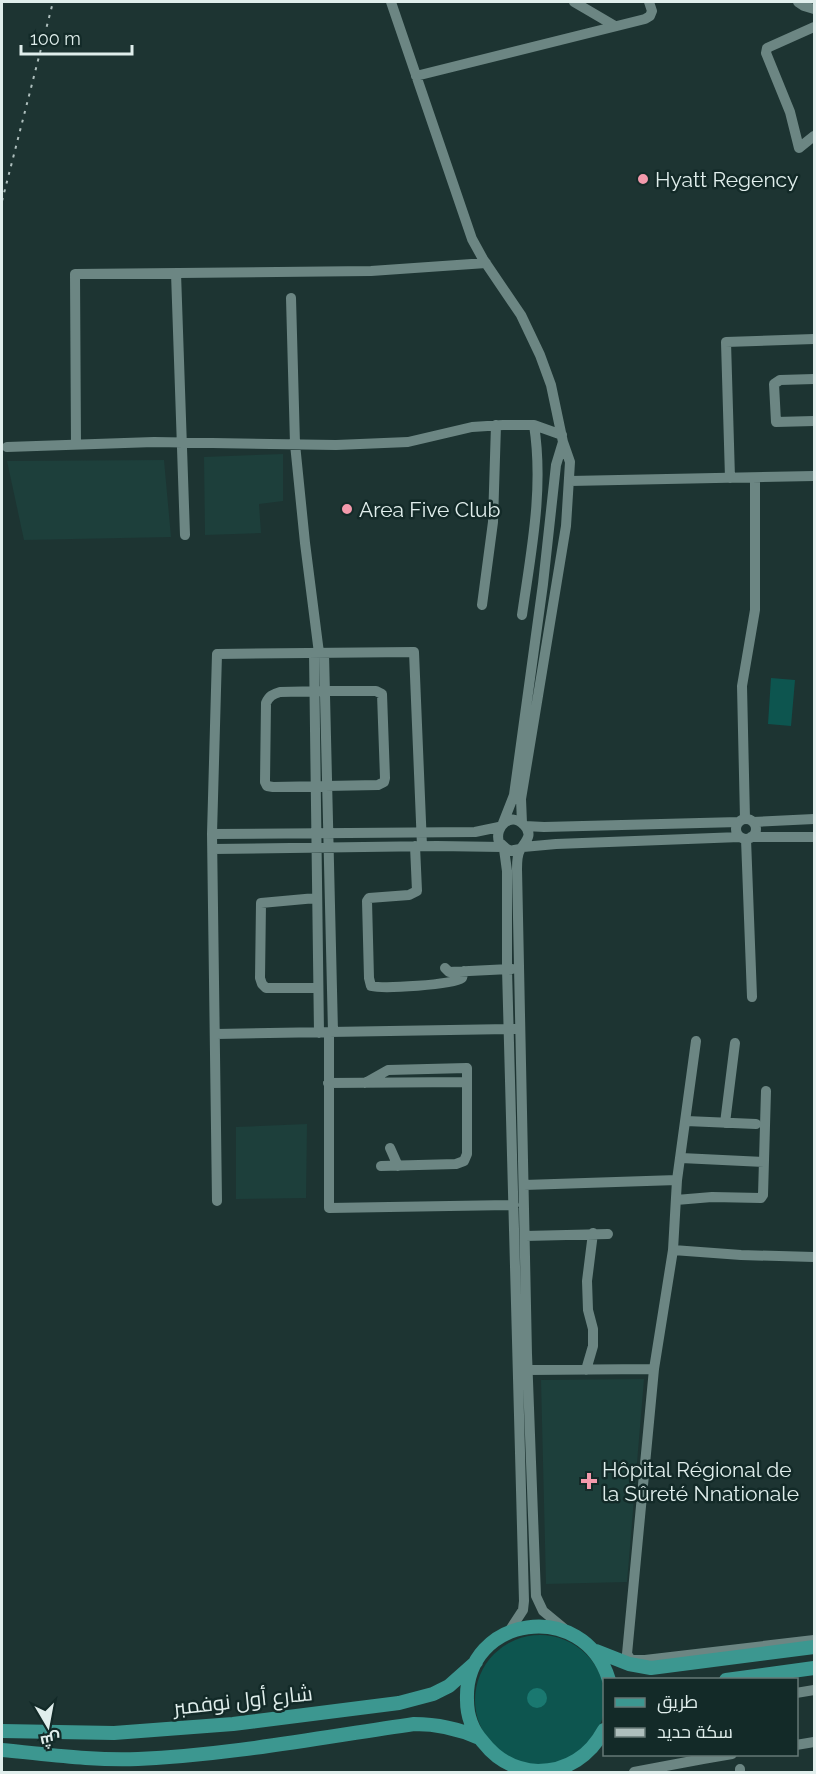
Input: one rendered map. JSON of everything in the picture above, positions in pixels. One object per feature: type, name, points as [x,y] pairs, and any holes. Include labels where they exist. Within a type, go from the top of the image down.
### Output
[{"type":"main road","points":[[603,1732],[599,1741],[569,1768],[532,1772],[503,1761],[479,1738],[471,1725],[467,1711],[466,1691],[471,1671],[482,1653],[496,1639],[508,1632],[528,1626],[549,1626],[569,1632],[583,1640],[595,1651],[606,1667],[609,1678]]},
{"type":"main road","points":[[595,1651],[629,1664],[651,1668],[814,1647]]},
{"type":"main road","name":"شارع أول نوفمبر","points":[[2,1731],[114,1733],[233,1724],[399,1703],[425,1697],[449,1686],[476,1662]]},
{"type":"main road","points":[[741,1678],[814,1668]]},
{"type":"main road","points":[[2,1750],[136,1759],[203,1754],[414,1724],[440,1725],[479,1738]]},
{"type":"street","points":[[391,2],[472,238],[521,315],[540,355],[551,385],[570,462],[565,536],[521,799],[523,824],[528,834],[517,869],[525,1236],[523,1354],[528,1370],[524,1601],[523,1610],[508,1632]]},
{"type":"street","points":[[574,2],[615,26]]},
{"type":"street","points":[[416,76],[645,19],[652,11],[649,2]]},
{"type":"street","points":[[798,2],[814,9]]},
{"type":"street","points":[[814,27],[766,50],[789,112],[799,148],[814,136]]},
{"type":"street","points":[[76,444],[75,274],[371,272],[486,263]]},
{"type":"street","points":[[176,273],[185,535]]},
{"type":"street","points":[[291,298],[295,444],[319,653],[328,786],[328,1208],[514,1205]]},
{"type":"street","points":[[730,478],[726,342],[814,339]]},
{"type":"street","points":[[814,379],[780,380],[774,384],[776,422],[814,421]]},
{"type":"street","points":[[7,447],[76,444],[408,442],[472,427],[496,425],[534,426],[563,439]]},
{"type":"street","points":[[482,605],[493,522],[496,425]]},
{"type":"street","points":[[522,615],[537,491],[537,443],[534,426]]},
{"type":"street","points":[[563,439],[556,465],[543,584],[514,795],[497,837],[503,848],[507,871],[507,969],[514,1205],[536,1596],[543,1611],[569,1632]]},
{"type":"street","points":[[570,481],[814,476]]},
{"type":"street","points":[[745,838],[755,831],[746,821],[742,686],[755,610],[755,478]]},
{"type":"street","points":[[218,1201],[212,834],[217,654],[414,652],[422,831],[417,891],[409,895],[369,898],[367,901],[369,978],[371,986],[441,984],[458,981],[462,978],[464,971]]},
{"type":"street","points":[[320,691],[315,787],[316,898],[318,988],[327,1032]]},
{"type":"street","points":[[320,691],[376,691],[382,694],[385,780],[378,785],[270,787],[266,782],[267,699],[274,693],[280,692],[320,691]]},
{"type":"street","points":[[212,834],[475,832],[512,820],[544,827],[814,819]]},
{"type":"street","points":[[746,821],[736,831],[745,838],[752,996]]},
{"type":"street","points":[[213,849],[419,846],[503,848],[512,851],[556,844],[814,837]]},
{"type":"street","points":[[316,898],[261,903],[260,978],[266,988],[318,988]]},
{"type":"street","points":[[445,968],[448,972],[519,969]]},
{"type":"street","points":[[216,1034],[521,1028]]},
{"type":"street","points":[[696,1041],[678,1180],[673,1250],[654,1369],[627,1657],[634,1660],[651,1660],[814,1640]]},
{"type":"street","points":[[725,1123],[735,1042]]},
{"type":"street","points":[[328,1083],[467,1082],[467,1154],[464,1161],[456,1164],[381,1166]]},
{"type":"street","points":[[676,1200],[712,1197],[761,1198],[763,1195],[766,1091]]},
{"type":"street","points":[[686,1121],[756,1125]]},
{"type":"street","points":[[390,1148],[398,1166]]},
{"type":"street","points":[[681,1158],[764,1162]]},
{"type":"street","points":[[524,1185],[678,1180]]},
{"type":"street","points":[[586,1370],[593,1346],[587,1281],[593,1233]]},
{"type":"street","points":[[525,1236],[608,1234]]},
{"type":"street","points":[[673,1250],[814,1257]]},
{"type":"street","points":[[528,1370],[654,1369]]},
{"type":"street","points":[[798,1693],[814,1690]]},
{"type":"street","points":[[798,1745],[814,1742]]},
{"type":"street","points":[[634,1773],[703,1757]]},
{"type":"shaded area","points":[[283,454],[283,501],[259,504],[261,533],[205,535],[204,457]]},
{"type":"shaded area","points":[[164,460],[171,537],[24,540],[7,461]]},
{"type":"shaded area","points":[[771,678],[795,680],[791,726],[768,724]]},
{"type":"shaded area","points":[[307,1124],[306,1198],[236,1199],[236,1127]]},
{"type":"shaded area","name":"Hôpital Régional de la Sûreté Nnationale","points":[[644,1379],[627,1582],[546,1584],[541,1380]]},
{"type":"shaded area","points":[[540,1635],[565,1640],[586,1654],[600,1675],[603,1684],[603,1716],[600,1725],[586,1746],[565,1760],[540,1765],[515,1760],[494,1746],[480,1725],[475,1700],[480,1675],[494,1654],[515,1640]]},
{"type":"water","points":[[537,1688],[544,1691],[547,1698],[544,1705],[537,1708],[530,1705],[527,1698],[530,1691]]},
{"type":"railway","points":[[2,201],[53,2]]},
{"type":"place","name":"Hyatt Regency","points":[[643,179]]},
{"type":"place","name":"Area Five Club","points":[[347,509]]},
{"type":"place","name":"Hôpital Régional de la Sûreté Nnationale","points":[[589,1481]]}]
